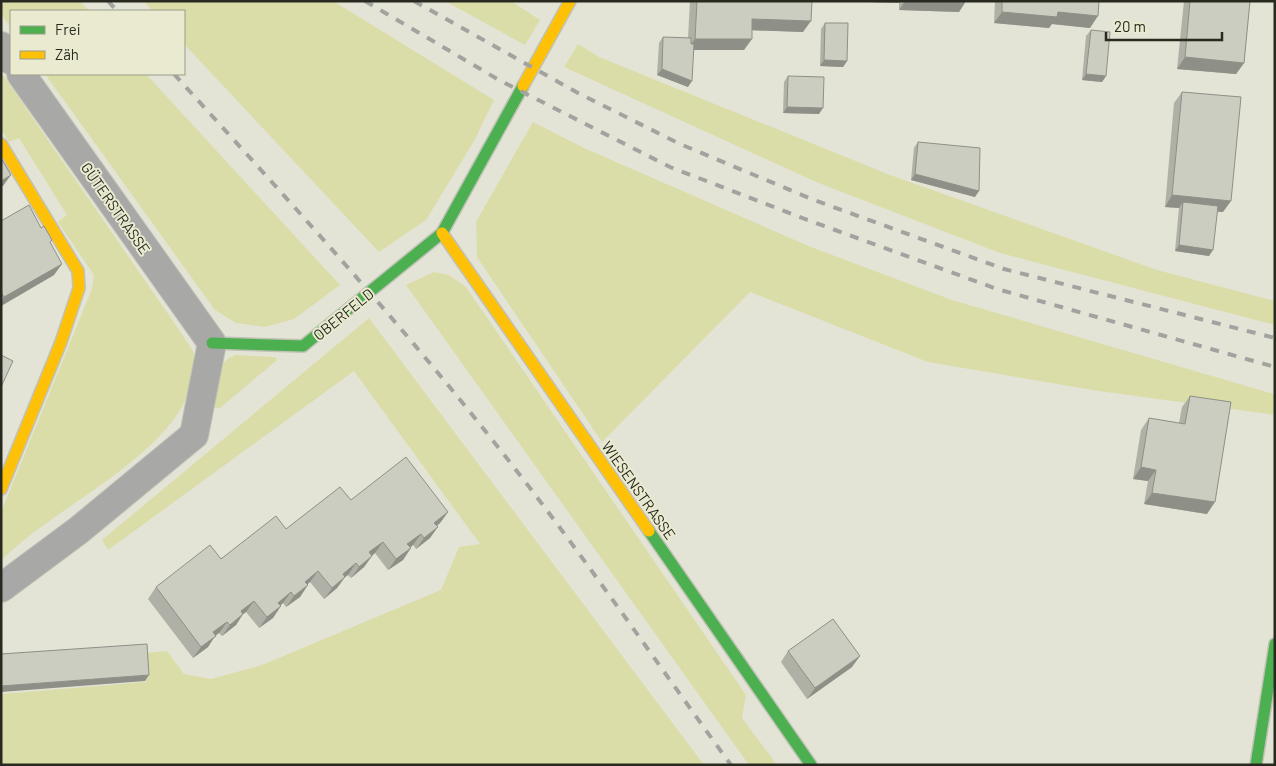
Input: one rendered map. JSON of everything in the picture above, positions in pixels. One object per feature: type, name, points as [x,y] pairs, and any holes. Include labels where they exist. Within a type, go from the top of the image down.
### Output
[{"type":"street","name":"OBERFELD","points":[[212,343],[303,346],[442,233],[570,1]]},
{"type":"street","points":[[1,46],[10,59]]},
{"type":"street","name":"GÜTERSTRASSE","points":[[22,75],[212,343]]},
{"type":"street","points":[[1,144],[78,271],[80,288],[61,342],[1,489]]},
{"type":"street","name":"WIESENSTRASSE","points":[[442,233],[811,765]]},
{"type":"street","points":[[1,588],[79,530],[194,435],[212,343]]},
{"type":"street","points":[[1256,765],[1275,644]]},
{"type":"green space","points":[[1,1],[80,1],[88,10],[10,10],[10,27],[1,14]]},
{"type":"green space","points":[[143,1],[333,1],[494,100],[474,141],[426,220],[379,252],[185,45],[185,10],[152,10]]},
{"type":"green space","points":[[445,1],[511,1],[540,20],[525,45]]},
{"type":"green space","points":[[578,44],[599,57],[890,175],[1157,270],[1275,301],[1275,325],[1000,253],[816,182],[564,67]]},
{"type":"green space","points":[[1,72],[184,337],[195,359],[193,376],[183,404],[165,430],[140,455],[111,478],[50,520],[1,561],[1,512],[92,289],[94,275],[58,222],[67,215],[19,138],[9,142],[1,129]]},
{"type":"green space","points":[[46,75],[147,75],[340,285],[294,319],[265,327],[236,323],[215,310]]},
{"type":"green space","points":[[533,122],[584,148],[811,247],[952,300],[1274,394],[1275,415],[1099,391],[928,362],[750,292],[602,442],[477,257],[476,222]]},
{"type":"green space","points":[[434,272],[449,275],[466,287],[746,695],[742,718],[777,765],[749,765],[406,285]]},
{"type":"green space","points":[[369,318],[704,765],[1,765],[1,694],[146,682],[145,653],[167,651],[184,674],[211,679],[262,665],[441,590],[459,547],[480,544],[354,371],[108,550],[102,540]]},
{"type":"green space","points":[[235,355],[275,357],[277,360],[220,408],[215,408],[213,403],[220,369],[228,359]]},
{"type":"building","points":[[697,1],[812,1],[811,21],[752,19],[752,39],[695,39]]},
{"type":"building","points":[[1002,1],[1099,1],[1098,16],[1058,12],[1057,17],[1002,12]]},
{"type":"building","points":[[1190,1],[1250,1],[1244,63],[1185,57]]},
{"type":"building","points":[[825,23],[848,23],[847,61],[824,60]]},
{"type":"building","points":[[1091,30],[1110,32],[1106,76],[1086,74]]},
{"type":"building","points":[[663,37],[691,38],[691,44],[694,44],[692,81],[662,69]]},
{"type":"building","points":[[788,76],[824,77],[823,108],[787,107]]},
{"type":"building","points":[[1182,92],[1241,97],[1231,201],[1172,195]]},
{"type":"building","points":[[918,142],[980,148],[979,191],[915,174]]},
{"type":"building","points":[[1,158],[11,175],[1,181]]},
{"type":"building","points":[[1183,202],[1218,206],[1213,250],[1179,245]]},
{"type":"building","points":[[29,205],[41,228],[44,226],[52,240],[50,242],[62,264],[4,297],[1,292],[1,221]]},
{"type":"building","points":[[1,355],[13,361],[1,387]]},
{"type":"building","points":[[1190,396],[1231,402],[1215,502],[1152,493],[1156,470],[1141,467],[1149,418],[1185,424]]},
{"type":"building","points":[[406,457],[448,512],[434,523],[438,527],[424,538],[421,534],[407,544],[411,548],[396,559],[383,542],[369,552],[372,556],[359,567],[356,563],[343,574],[345,577],[332,588],[318,571],[305,582],[308,585],[294,596],[291,592],[278,603],[281,606],[267,617],[254,601],[241,611],[243,614],[230,625],[227,622],[213,632],[216,636],[201,647],[156,587],[210,545],[221,559],[276,516],[286,529],[340,487],[351,500]]},
{"type":"building","points":[[833,619],[860,656],[815,688],[788,651]]},
{"type":"building","points":[[147,644],[149,675],[1,686],[1,654]]},
{"type":"railway","points":[[108,1],[116,10]]},
{"type":"railway","points":[[365,1],[499,80],[670,167],[805,219],[997,289],[1275,367]]},
{"type":"railway","points":[[414,1],[578,93],[680,144],[814,200],[1004,269],[1275,338]]},
{"type":"railway","points":[[175,75],[375,298],[490,437],[583,558],[731,765]]},
{"type":"traffic: fast","points":[[212,343],[303,346],[442,233],[523,86]]},
{"type":"traffic: fast","points":[[649,531],[811,765]]},
{"type":"traffic: fast","points":[[1256,765],[1275,644]]},
{"type":"traffic: slow","points":[[523,86],[570,1]]},
{"type":"traffic: slow","points":[[1,144],[78,271],[79,288],[61,342],[1,489]]},
{"type":"traffic: slow","points":[[442,233],[649,531]]}]
